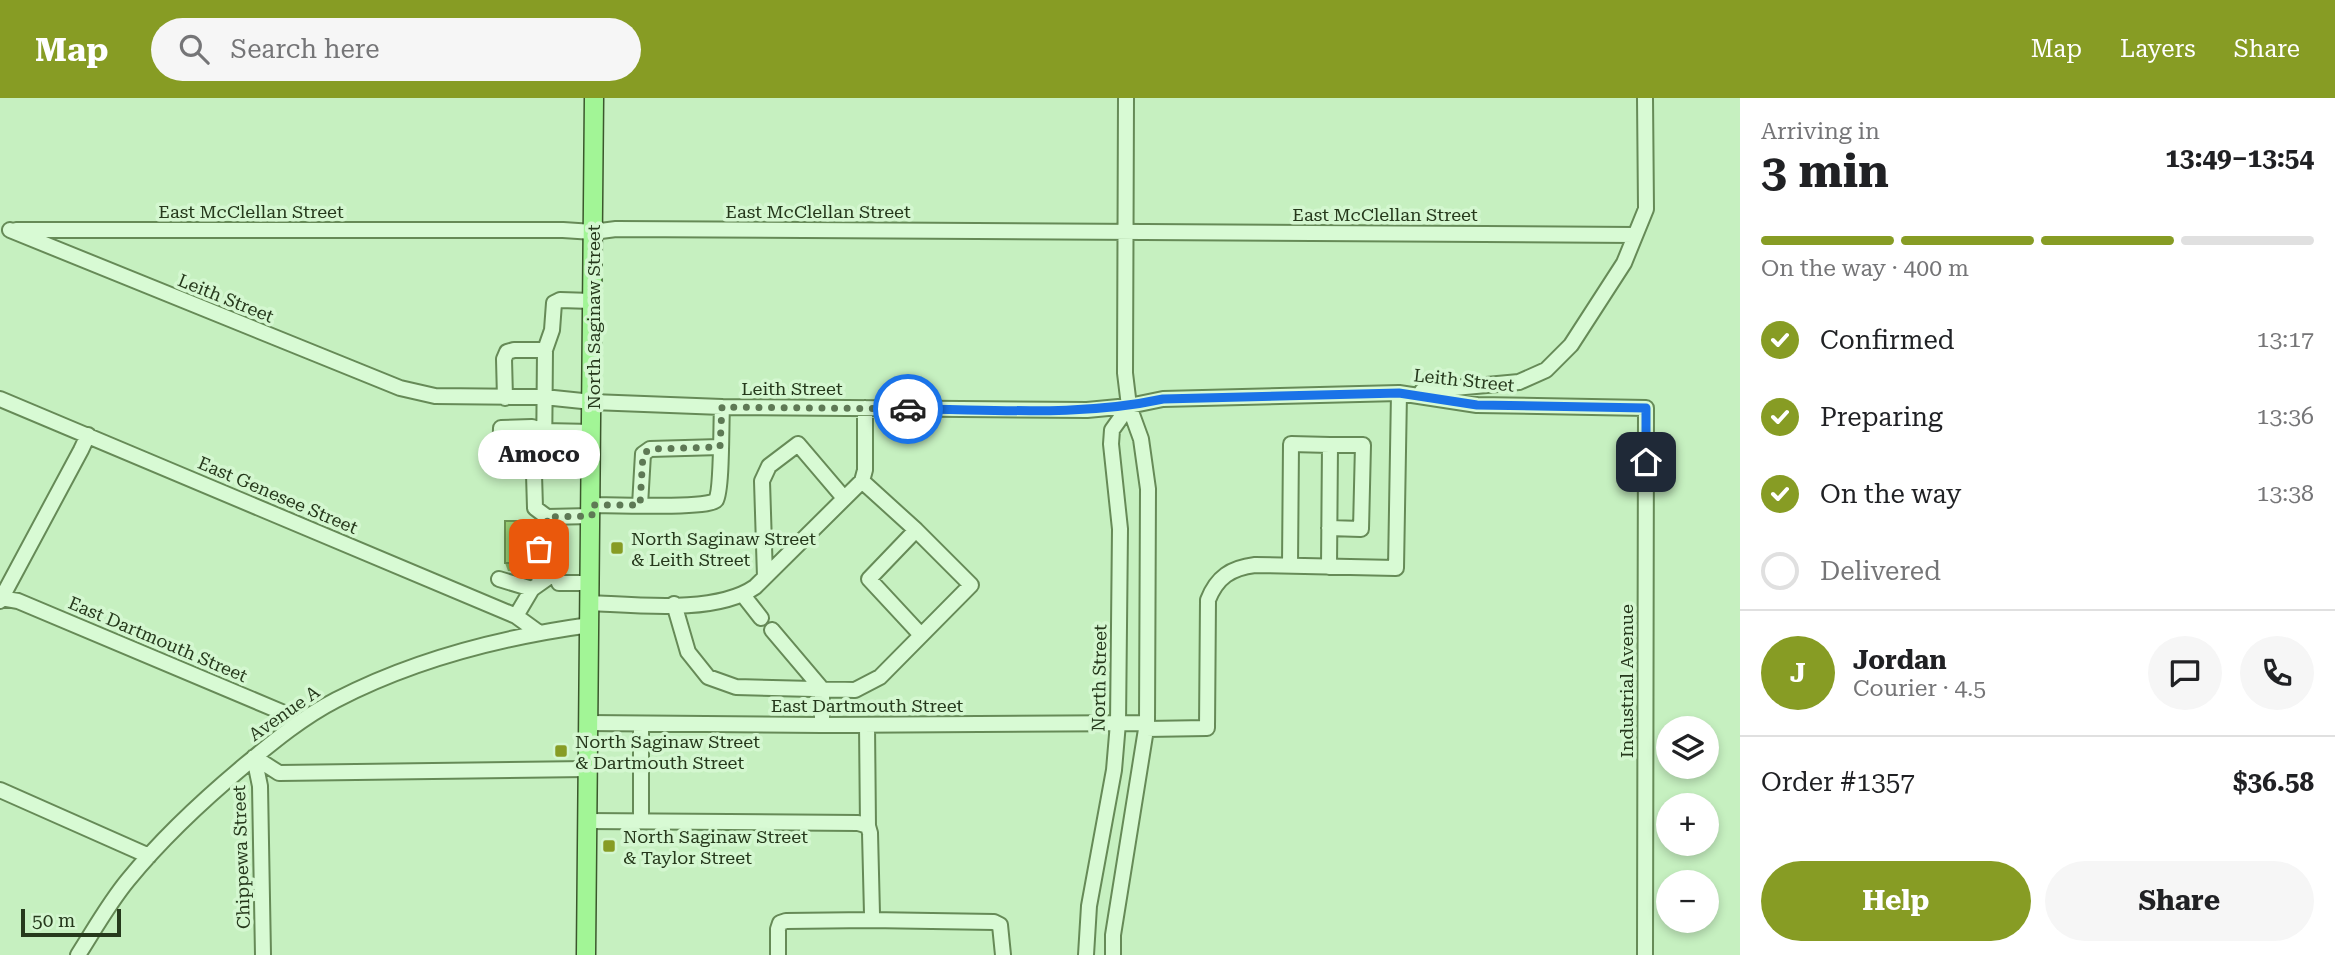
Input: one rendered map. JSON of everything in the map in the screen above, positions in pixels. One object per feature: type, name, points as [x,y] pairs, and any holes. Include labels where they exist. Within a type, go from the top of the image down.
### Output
[{"type":"main road","name":"North Saginaw Street","points":[[586,955],[594,98]]},
{"type":"street","points":[[1113,955],[1113,934],[1146,726],[1147,489],[1141,439],[1129,406],[1125,373],[1126,98]]},
{"type":"street","points":[[1329,528],[1361,529],[1363,445],[1291,444],[1290,566],[1396,568],[1399,393],[1519,383],[1546,370],[1572,345],[1624,263],[1646,209],[1645,98]]},
{"type":"street","name":"East McClellan Street","points":[[5,230],[593,232],[616,229],[1635,235]]},
{"type":"street","name":"Leith Street","points":[[5,230],[400,388],[435,396],[544,397],[592,402],[722,407],[1087,410],[1163,399],[1399,393],[1477,405],[1646,408]]},
{"type":"street","points":[[544,464],[545,350],[552,330],[555,303],[560,300],[592,301]]},
{"type":"street","points":[[505,398],[504,359],[507,352],[545,350]]},
{"type":"street","name":"East Genesee Street","points":[[0,399],[516,616],[538,632]]},
{"type":"street","name":"North Street","points":[[1086,955],[1089,906],[1114,770],[1118,723],[1120,529],[1111,444],[1112,430],[1129,406]]},
{"type":"street","points":[[592,464],[544,464],[534,474],[535,508],[547,517],[640,505],[713,503],[719,485],[722,407]]},
{"type":"street","points":[[591,603],[657,606],[713,603],[743,595],[765,577],[862,481],[865,470],[865,408]]},
{"type":"street","name":"Industrial Avenue","points":[[1645,955],[1646,408]]},
{"type":"street","points":[[500,461],[501,428],[532,427],[544,431],[592,432]]},
{"type":"street","points":[[1,599],[88,435]]},
{"type":"street","points":[[765,577],[762,481],[769,466],[798,444],[844,498]]},
{"type":"street","points":[[1329,566],[1330,445]]},
{"type":"street","points":[[640,505],[643,454],[650,449],[720,447]]},
{"type":"street","points":[[674,604],[688,652],[708,677],[736,687],[855,690],[880,677],[971,585],[862,481]]},
{"type":"street","points":[[547,517],[548,533]]},
{"type":"street","points":[[916,530],[869,579],[921,635]]},
{"type":"street","points":[[516,616],[532,589],[548,574],[557,533],[538,533],[544,549]]},
{"type":"street","name":"East Dartmouth Street","points":[[587,723],[1118,723],[1207,728],[1208,600],[1213,586],[1225,574],[1239,567],[1290,566]]},
{"type":"street","points":[[548,574],[559,583],[591,583]]},
{"type":"street","points":[[499,579],[532,589]]},
{"type":"street","points":[[743,595],[761,618]]},
{"type":"street","name":"East Dartmouth Street","points":[[1,599],[18,601],[284,712],[295,726]]},
{"type":"street","name":"Avenue A","points":[[78,955],[120,891],[174,828],[211,793],[295,726],[334,701],[432,659],[538,632],[590,625]]},
{"type":"street","points":[[772,630],[822,689],[822,725]]},
{"type":"street","points":[[641,724],[641,820]]},
{"type":"street","points":[[867,725],[870,920]]},
{"type":"street","points":[[254,757],[279,772],[587,769]]},
{"type":"street","name":"Chippewa Street","points":[[254,757],[260,786],[263,955]]},
{"type":"street","points":[[0,790],[149,856]]},
{"type":"street","points":[[586,821],[858,823],[867,826]]},
{"type":"street","points":[[778,955],[780,923],[870,920],[994,922],[1002,929],[1003,955]]},
{"type":"building","points":[[505,521],[524,521],[524,541],[531,549],[537,550],[544,545],[544,556],[535,552],[524,563],[505,563]]},
{"type":"tunnel","points":[[549,549],[549,570]]},
{"type":"way so far","points":[[539,549],[538,533],[548,533],[547,517],[592,516],[592,505],[640,505],[641,464],[643,454],[650,449],[720,447],[722,407],[908,409]]},
{"type":"place","name":"North Saginaw Street & Leith Street","points":[[617,548]]},
{"type":"place","name":"Amoco","points":[[539,549]]},
{"type":"place","name":"North Saginaw Street & Dartmouth Street","points":[[561,751]]},
{"type":"place","name":"North Saginaw Street & Taylor Street","points":[[609,846]]},
{"type":"route","points":[[908,409],[1087,410],[1163,399],[1399,393],[1477,405],[1646,408],[1646,462]]}]
